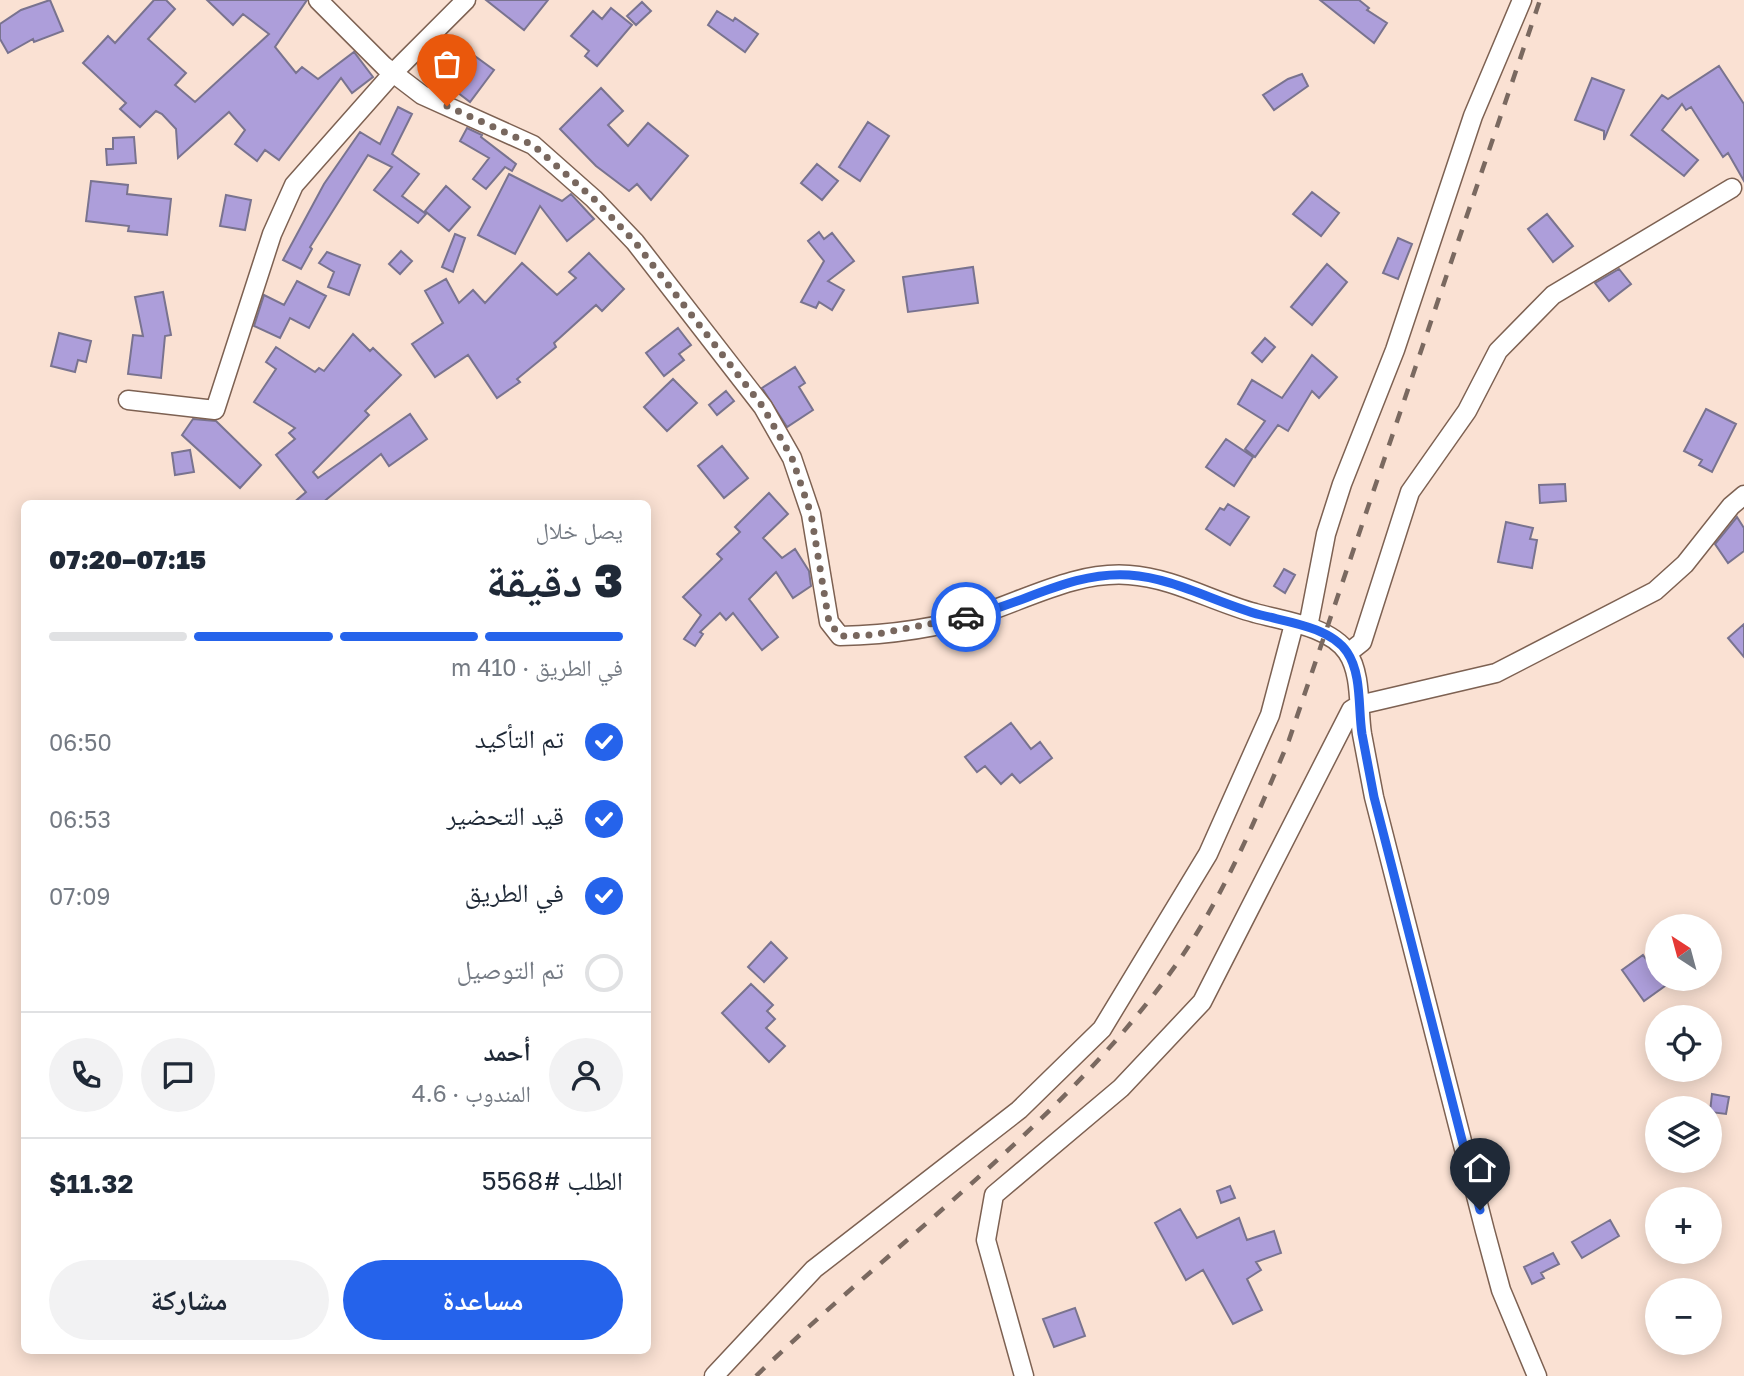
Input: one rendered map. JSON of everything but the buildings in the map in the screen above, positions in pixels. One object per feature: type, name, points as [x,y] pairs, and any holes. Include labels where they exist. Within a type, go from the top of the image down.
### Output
[{"type":"street","points":[[318,0],[393,73],[422,95],[533,145],[594,199],[635,242],[763,407],[792,458],[811,514],[829,622],[840,636],[872,635],[980,614],[1057,586],[1093,577],[1127,575],[1162,580],[1244,610],[1301,626],[1340,644],[1348,653],[1357,681],[1374,797],[1485,1231],[1501,1290],[1537,1376]]},
{"type":"street","points":[[128,400],[215,410],[272,234],[294,185],[393,73],[466,0]]},
{"type":"street","points":[[714,1376],[814,1269],[1019,1110],[1102,1029],[1208,854],[1269,715],[1301,626],[1325,534],[1342,484],[1395,350],[1473,116],[1522,0]]},
{"type":"street","points":[[1348,653],[1362,642],[1409,492],[1467,411],[1498,351],[1553,295],[1732,188]]},
{"type":"street","points":[[1024,1376],[986,1240],[994,1195],[1121,1087],[1202,1002],[1351,710],[1359,705],[1496,673],[1655,591],[1685,564],[1723,515],[1744,495]]},
{"type":"railway","points":[[756,1376],[1032,1128],[1084,1075],[1133,1020],[1178,962],[1211,909],[1239,854],[1289,740],[1540,0]]},
{"type":"way so far","points":[[447,106],[533,145],[594,199],[635,242],[763,407],[792,458],[811,514],[829,622],[840,636],[872,635],[966,617]]},
{"type":"route","points":[[966,617],[1057,586],[1093,577],[1127,575],[1162,580],[1244,610],[1308,628],[1340,644],[1348,653],[1357,681],[1362,732],[1374,797],[1480,1210]]}]
